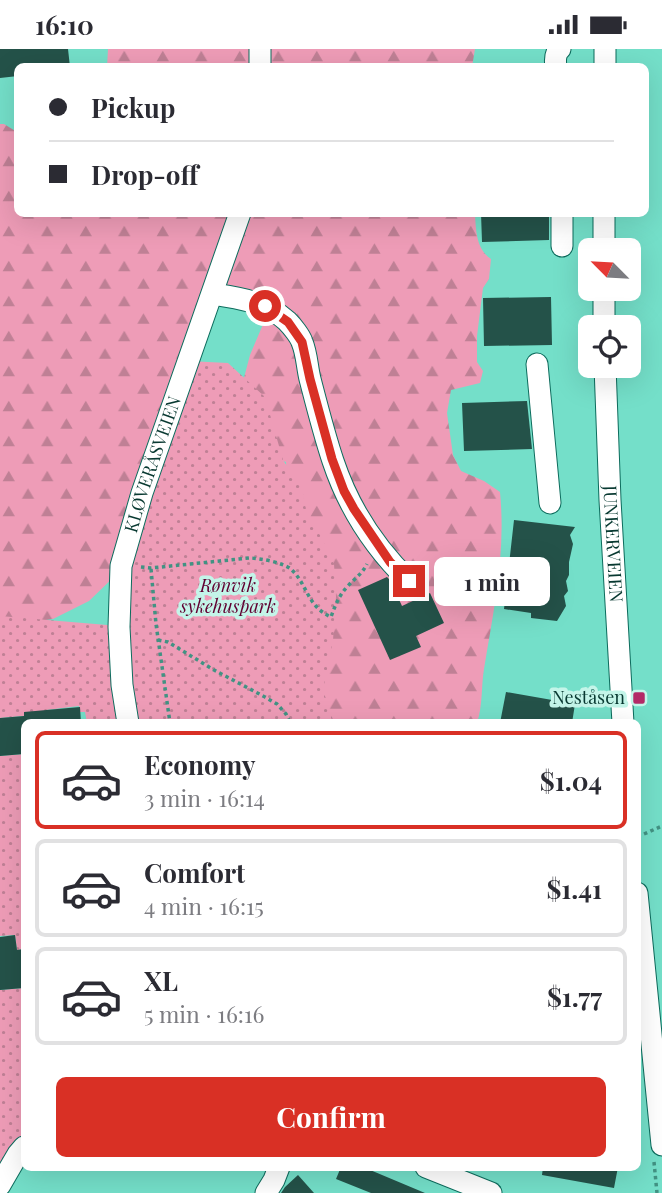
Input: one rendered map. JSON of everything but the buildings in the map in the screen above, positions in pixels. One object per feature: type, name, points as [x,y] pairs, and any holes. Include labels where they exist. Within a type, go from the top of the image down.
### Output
[{"type":"street","name":"KLØVERÅSVEIEN","points":[[127,719],[122,685],[119,627],[121,566],[142,493],[239,217]]},
{"type":"street","points":[[562,217],[562,246]]},
{"type":"street","points":[[604,217],[604,238]]},
{"type":"street","points":[[213,294],[265,306],[288,322],[302,342],[332,459],[344,491],[390,562],[409,581]]},
{"type":"street","points":[[537,363],[550,503]]},
{"type":"street","name":"JUNKERVEIEN","points":[[604,378],[623,719]]},
{"type":"street","points":[[641,933],[662,1145]]},
{"type":"street","points":[[0,1185],[21,1150]]},
{"type":"street","points":[[266,1193],[277,1171]]},
{"type":"street","points":[[446,1171],[466,1175],[491,1193]]},
{"type":"path","points":[[121,566],[151,568],[239,558],[263,558],[291,568],[320,612],[331,617],[338,600],[362,573],[369,560]]},
{"type":"path","points":[[151,568],[169,719]]},
{"type":"path","points":[[158,640],[168,642],[277,704],[288,719]]},
{"type":"path","points":[[644,834],[662,826]]},
{"type":"green space","points":[[108,49],[475,49],[473,63],[107,63]]},
{"type":"green space","points":[[0,124],[14,130],[14,217],[475,217],[480,245],[491,259],[489,279],[483,288],[477,336],[477,362],[483,371],[480,383],[451,390],[447,413],[453,455],[461,471],[500,492],[500,559],[478,719],[258,719],[288,505],[286,462],[280,460],[240,393],[250,355],[264,322],[260,305],[217,286],[119,572],[89,601],[53,619],[15,624],[0,618]]},
{"type":"green space","name":"Rønvik sykehuspark","points":[[188,361],[228,363],[265,397],[283,460],[302,489],[308,519],[320,535],[334,564],[336,597],[333,640],[323,690],[333,719],[86,719],[85,712],[80,712],[79,706],[46,710],[46,714],[0,718],[0,616],[119,626],[121,566]]},
{"type":"green space","points":[[21,754],[21,949],[17,950],[15,935],[0,936],[0,756]]},
{"type":"green space","points":[[21,988],[21,1152],[0,1185],[0,990]]},
{"type":"place","name":"Neståsen","points":[[639,698]]},
{"type":"route","points":[[265,306],[288,322],[302,342],[332,459],[344,491],[390,562],[409,581]]}]
